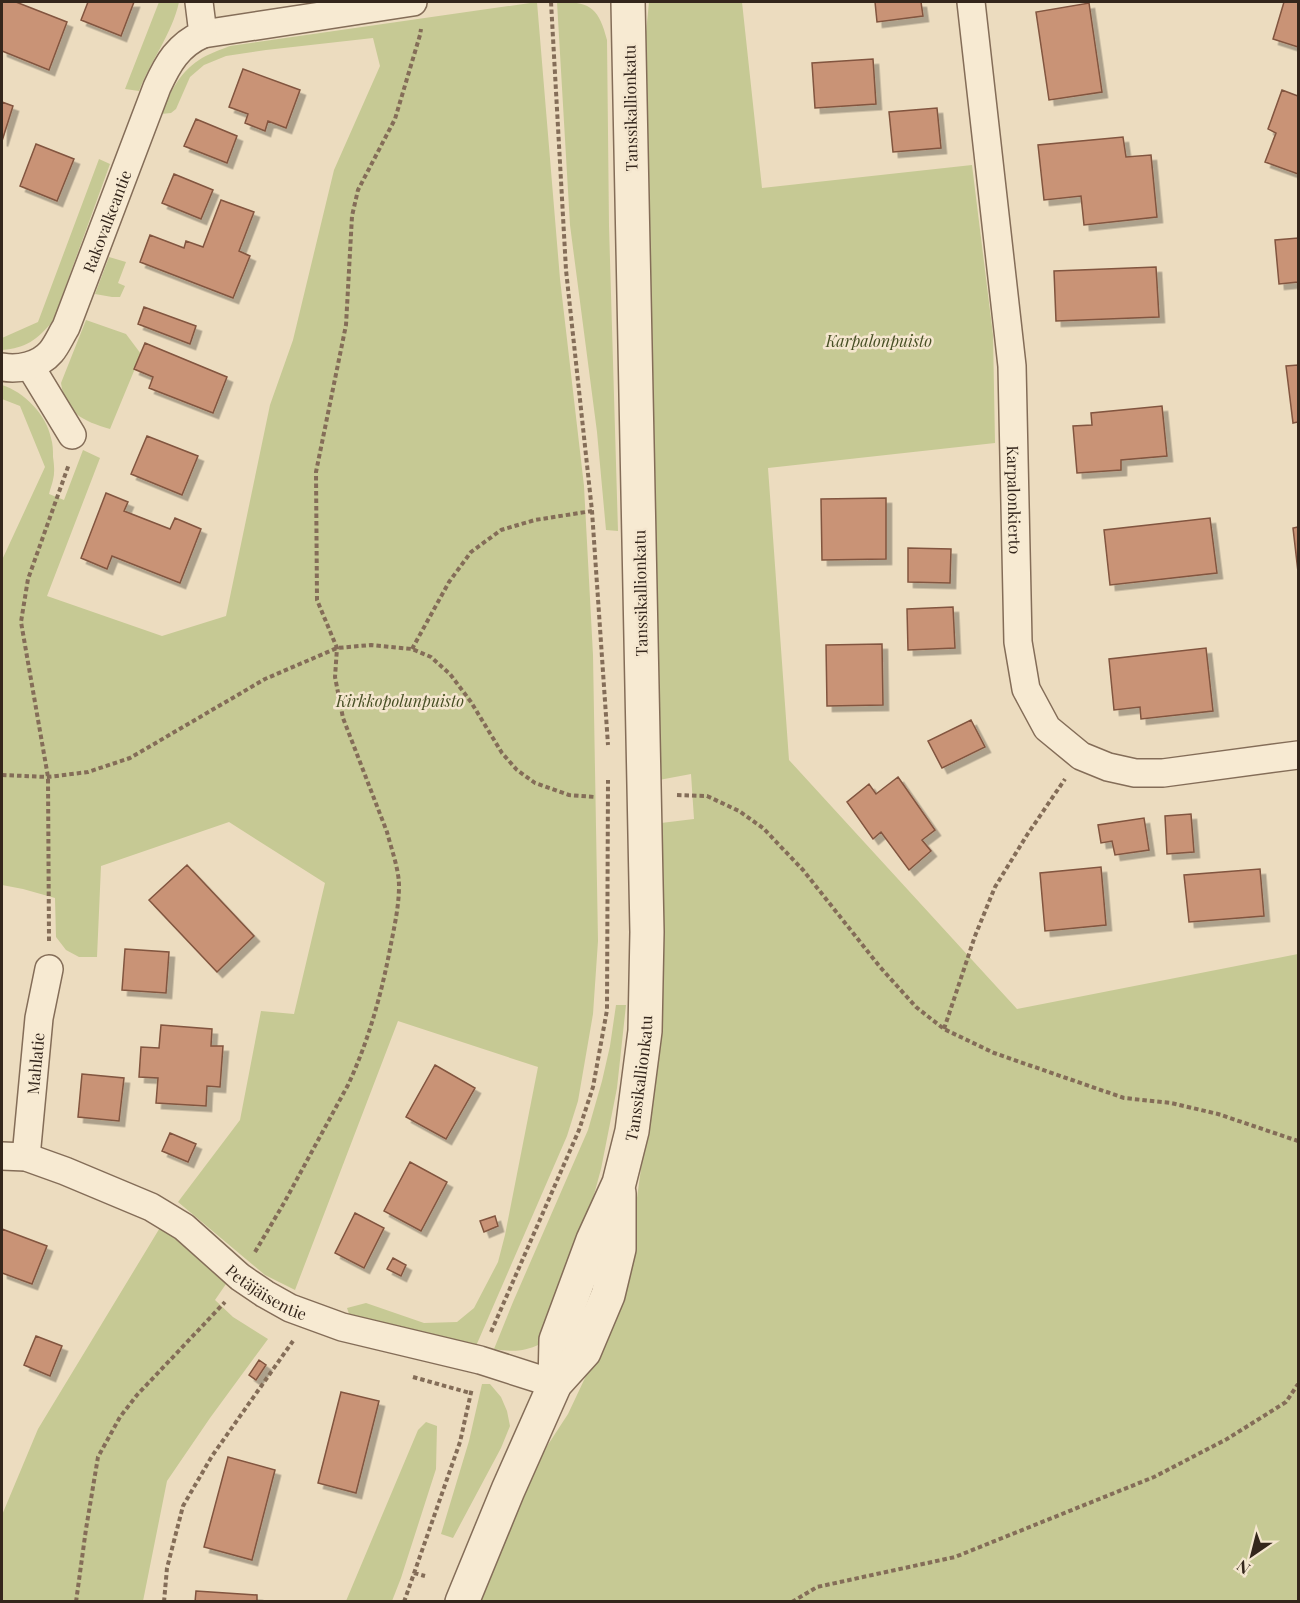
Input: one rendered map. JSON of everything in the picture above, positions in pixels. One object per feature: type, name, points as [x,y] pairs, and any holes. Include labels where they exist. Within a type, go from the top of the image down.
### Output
[{"type":"street","points":[[199,2],[204,34],[417,13]]},
{"type":"street","name":"Tanssikallionkatu","points":[[462,1602],[555,1384],[584,1353],[608,1294],[619,1248],[619,1183],[632,1131],[645,1031],[647,932],[628,2]]},
{"type":"street","name":"Karpalonkierto","points":[[971,2],[1012,366],[1018,642],[1026,689],[1047,728],[1081,756],[1108,767],[1135,773],[1154,773],[1299,755]]},
{"type":"street","name":"Rakovalkeantie","points":[[30,366],[50,354],[66,327],[157,87],[167,67],[182,48],[191,40],[204,34]]},
{"type":"street","points":[[2,367],[30,366],[72,435]]},
{"type":"street","name":"Mahlatie","points":[[14,1156],[49,969]]},
{"type":"street","name":"Petäjäisentie","points":[[14,1156],[65,1171],[151,1207],[184,1227],[240,1277],[290,1308],[342,1327],[480,1360],[555,1384]]},
{"type":"path","points":[[551,2],[566,270],[592,512],[609,756]]},
{"type":"path","points":[[249,1262],[284,1203],[358,1065],[382,989],[396,916],[399,883],[392,849],[343,718],[335,677],[337,648],[317,600],[316,472],[346,325],[352,216],[358,190],[395,119],[420,35],[417,13]]},
{"type":"path","points":[[49,969],[48,777],[21,622],[28,579],[71,460],[72,435]]},
{"type":"path","points":[[412,649],[449,582],[471,552],[501,530],[535,520],[592,512]]},
{"type":"path","points":[[2,775],[48,777],[88,772],[130,758],[266,679],[337,648],[371,645],[412,649],[431,657],[450,674],[471,702],[502,753],[517,770],[535,783],[569,795],[595,797]]},
{"type":"path","points":[[944,1029],[975,936],[995,887],[1081,756]]},
{"type":"path","points":[[404,1602],[460,1442],[470,1393],[480,1360],[496,1318],[579,1130],[593,1087],[607,1010],[608,780]]},
{"type":"path","points":[[673,795],[707,796],[739,811],[763,828],[802,870],[887,975],[916,1007],[944,1029],[994,1053],[1124,1098],[1171,1103],[1218,1114],[1299,1141]]},
{"type":"path","points":[[76,1602],[98,1457],[120,1417],[138,1395],[227,1300]]},
{"type":"path","points":[[164,1602],[167,1568],[183,1506],[212,1456],[294,1340]]},
{"type":"path","points":[[792,1602],[817,1587],[956,1557],[1154,1477],[1227,1439],[1286,1402],[1299,1384]]},
{"type":"path","points":[[414,1573],[425,1576]]},
{"type":"green space","points":[[159,2],[179,2],[176,14],[139,91],[125,89]]},
{"type":"green space","name":"Kirkkopolunpuisto","points":[[537,2],[560,279],[584,486],[593,655],[598,941],[593,1014],[578,1101],[567,1136],[476,1346],[349,1314],[347,1308],[366,1303],[424,1323],[457,1322],[474,1308],[498,1262],[538,1067],[398,1021],[295,1290],[265,1275],[178,1202],[240,1120],[261,1011],[294,1014],[325,883],[229,822],[101,866],[97,957],[79,957],[66,950],[56,937],[55,898],[2,885],[2,560],[45,467],[20,406],[2,399],[2,385],[18,393],[33,405],[48,429],[52,443],[54,468],[49,494],[64,500],[83,450],[100,458],[47,596],[162,636],[226,616],[270,405],[293,340],[334,170],[380,66],[373,38],[226,56],[204,65],[190,77],[176,109],[171,113],[161,114],[168,99],[176,84],[192,65],[230,46]]},
{"type":"green space","points":[[557,2],[578,3],[591,9],[600,20],[607,40],[609,226],[618,531],[606,530],[597,432],[570,225]]},
{"type":"green space","name":"Karpalonpuisto","points":[[649,2],[742,2],[762,188],[972,165],[993,335],[995,443],[768,468],[789,760],[1017,1009],[1298,954],[1298,1601],[480,1602],[538,1460],[568,1414],[601,1344],[633,1227],[658,1045],[664,980],[661,823],[694,819],[691,774],[659,780],[643,64]]},
{"type":"green space","points":[[99,159],[110,164],[53,321],[31,342],[2,350],[2,338],[38,322]]},
{"type":"green space","points":[[109,257],[126,262],[118,283],[125,286],[120,297],[95,294]]},
{"type":"green space","points":[[86,320],[126,334],[141,354],[110,429],[92,423],[77,414],[71,409],[63,393],[61,383]]},
{"type":"green space","points":[[616,1005],[626,1005],[617,1088],[601,1169],[582,1239],[540,1344],[517,1351],[494,1349],[588,1130],[610,1046]]},
{"type":"green space","points":[[161,1226],[226,1284],[215,1300],[233,1317],[268,1339],[167,1481],[143,1601],[2,1602],[2,1515],[38,1429]]},
{"type":"green space","points":[[482,1384],[490,1384],[501,1397],[510,1426],[501,1448],[453,1538],[441,1534],[469,1441]]},
{"type":"green space","points":[[426,1422],[437,1426],[436,1469],[392,1601],[346,1601],[418,1430]]},
{"type":"building","points":[[2,2],[16,2],[67,22],[49,70],[2,51]]},
{"type":"building","points":[[88,2],[134,2],[121,36],[81,20]]},
{"type":"building","points":[[875,2],[921,2],[923,16],[877,22]]},
{"type":"building","points":[[1284,2],[1298,2],[1298,47],[1273,39]]},
{"type":"building","points":[[1089,3],[1102,92],[1049,100],[1036,12]]},
{"type":"building","points":[[873,59],[876,104],[815,108],[812,63]]},
{"type":"building","points":[[243,69],[300,90],[286,128],[268,121],[265,131],[245,123],[248,114],[229,107]]},
{"type":"building","points":[[1282,90],[1298,96],[1298,174],[1265,162],[1276,133],[1268,129]]},
{"type":"building","points":[[2,102],[13,106],[2,141]]},
{"type":"building","points":[[937,108],[941,148],[893,152],[889,112]]},
{"type":"building","points":[[196,119],[237,136],[227,163],[184,146]]},
{"type":"building","points":[[1123,137],[1126,157],[1151,155],[1157,217],[1084,225],[1081,196],[1044,200],[1038,145]]},
{"type":"building","points":[[36,144],[74,159],[57,201],[20,186]]},
{"type":"building","points":[[174,174],[213,190],[201,219],[162,203]]},
{"type":"building","points":[[221,200],[254,212],[239,251],[250,256],[233,298],[140,262],[150,235],[184,248],[186,241],[203,247]]},
{"type":"building","points":[[1298,238],[1298,282],[1279,284],[1275,240]]},
{"type":"building","points":[[1156,267],[1159,317],[1056,321],[1054,271]]},
{"type":"building","points":[[144,307],[196,326],[190,344],[138,324]]},
{"type":"building","points":[[145,343],[227,377],[213,413],[149,388],[153,377],[134,369]]},
{"type":"building","points":[[1298,365],[1298,422],[1293,423],[1286,366]]},
{"type":"building","points":[[1162,406],[1167,456],[1121,460],[1121,470],[1077,473],[1073,426],[1092,425],[1091,413]]},
{"type":"building","points":[[147,436],[198,456],[182,495],[131,474]]},
{"type":"building","points":[[106,493],[128,502],[124,511],[170,529],[175,518],[201,529],[180,583],[112,556],[107,569],[81,558]]},
{"type":"building","points":[[886,498],[886,559],[822,560],[821,499]]},
{"type":"building","points":[[1210,518],[1217,573],[1110,585],[1104,530]]},
{"type":"building","points":[[1298,527],[1298,572],[1293,528]]},
{"type":"building","points":[[908,548],[951,549],[950,583],[908,582]]},
{"type":"building","points":[[953,607],[955,648],[908,650],[907,609]]},
{"type":"building","points":[[882,644],[883,705],[827,706],[826,645]]},
{"type":"building","points":[[1206,648],[1213,711],[1141,719],[1140,707],[1114,710],[1109,659]]},
{"type":"building","points":[[971,720],[985,747],[942,768],[928,741]]},
{"type":"building","points":[[898,777],[935,830],[922,840],[931,851],[909,870],[881,832],[873,839],[847,802],[869,784],[876,794]]},
{"type":"building","points":[[1191,814],[1194,852],[1167,854],[1165,816]]},
{"type":"building","points":[[1144,818],[1149,850],[1115,855],[1112,841],[1101,843],[1098,825]]},
{"type":"building","points":[[187,865],[254,936],[217,972],[149,900]]},
{"type":"building","points":[[1101,867],[1106,925],[1045,931],[1040,873]]},
{"type":"building","points":[[1260,869],[1264,916],[1189,922],[1184,875]]},
{"type":"building","points":[[125,949],[169,952],[166,993],[122,990]]},
{"type":"building","points":[[161,1025],[212,1029],[211,1046],[223,1046],[220,1087],[207,1086],[206,1106],[156,1103],[158,1078],[139,1077],[141,1047],[159,1048]]},
{"type":"building","points":[[435,1065],[475,1088],[446,1139],[406,1117]]},
{"type":"building","points":[[82,1074],[124,1078],[119,1121],[78,1117]]},
{"type":"building","points":[[170,1133],[196,1144],[188,1162],[162,1151]]},
{"type":"building","points":[[410,1162],[447,1182],[421,1231],[384,1211]]},
{"type":"building","points":[[355,1213],[384,1228],[364,1268],[335,1253]]},
{"type":"building","points":[[495,1216],[498,1226],[484,1232],[480,1221]]},
{"type":"building","points":[[2,1229],[47,1246],[32,1284],[2,1273]]},
{"type":"building","points":[[393,1258],[406,1265],[401,1276],[387,1269]]},
{"type":"building","points":[[36,1336],[62,1346],[50,1376],[24,1365]]},
{"type":"building","points":[[259,1360],[266,1365],[256,1380],[249,1375]]},
{"type":"building","points":[[341,1392],[379,1401],[356,1493],[318,1483]]},
{"type":"building","points":[[228,1457],[275,1470],[252,1560],[204,1547]]},
{"type":"building","points":[[196,1591],[257,1595],[257,1602],[195,1602]]}]
